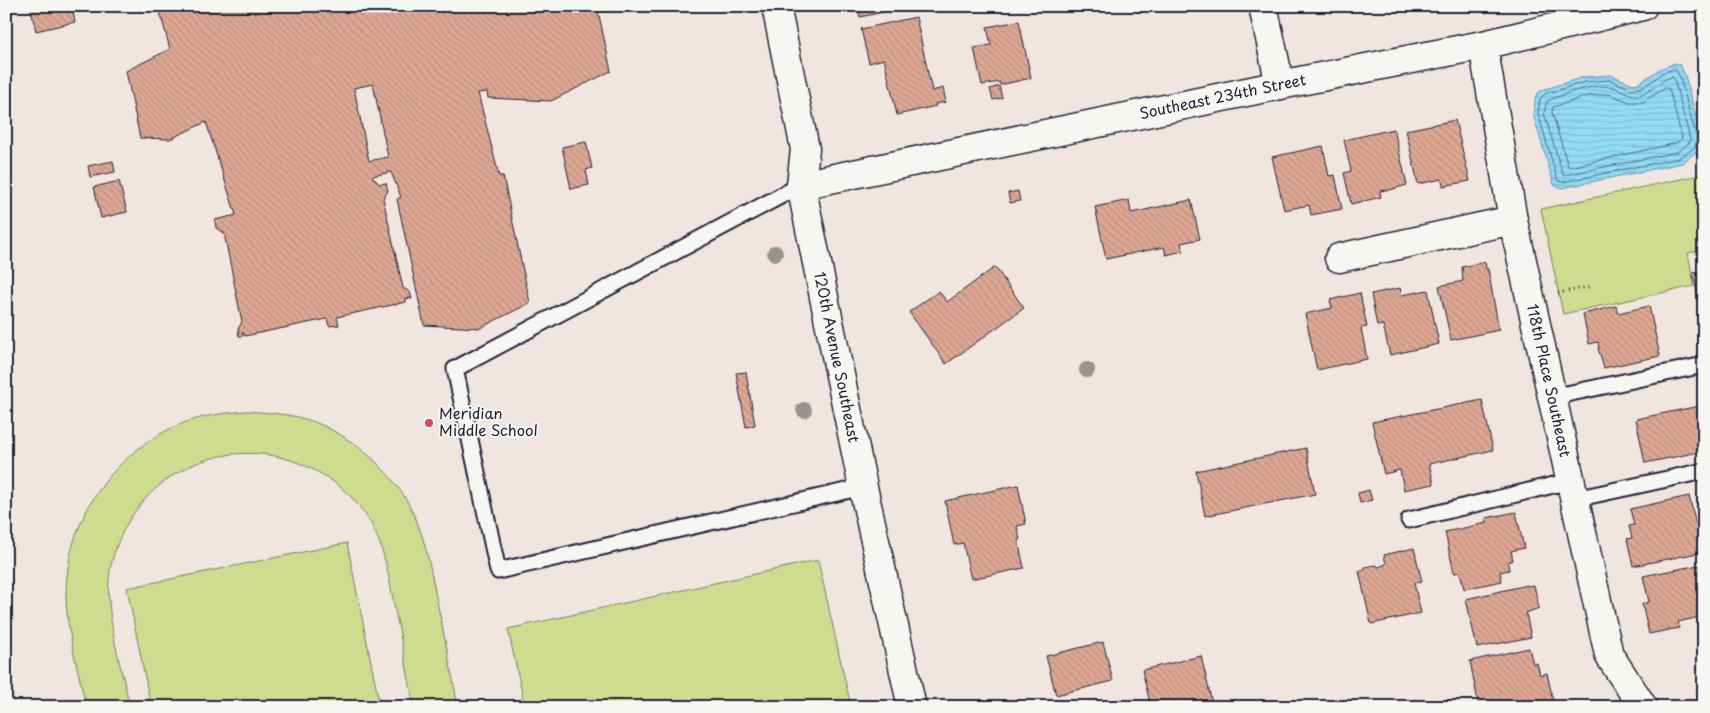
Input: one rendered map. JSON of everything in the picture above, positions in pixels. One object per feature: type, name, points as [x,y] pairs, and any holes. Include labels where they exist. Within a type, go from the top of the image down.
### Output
[{"type":"street","name":"120th Avenue Southeast","points":[[776,6],[805,149],[801,185],[863,487],[912,707]]},
{"type":"street","points":[[1263,6],[1280,85]]},
{"type":"street","name":"Southeast 234th Street","points":[[801,185],[1483,44],[1643,6]]},
{"type":"street","name":"118th Place Southeast","points":[[1483,44],[1513,220],[1609,654],[1644,707]]},
{"type":"street","points":[[1340,258],[1513,220]]},
{"type":"lane","points":[[801,185],[455,369],[498,570],[863,487]]},
{"type":"lane","points":[[1552,397],[1704,365]]},
{"type":"lane","points":[[1409,520],[1572,490],[1704,472]]},
{"type":"path","points":[[1681,707],[1704,702]]},
{"type":"green space","points":[[1704,174],[1704,250],[1688,253],[1694,286],[1563,314],[1541,209]]},
{"type":"green space","points":[[247,411],[282,414],[300,418],[317,423],[333,431],[348,440],[377,463],[400,490],[417,522],[427,553],[458,707],[414,707],[385,560],[377,536],[360,507],[329,478],[314,470],[282,458],[250,453],[219,456],[189,466],[163,483],[140,505],[122,533],[111,565],[109,581],[109,599],[114,636],[130,707],[86,707],[70,637],[66,594],[68,567],[83,517],[96,494],[112,473],[152,439],[176,426],[202,417]]},
{"type":"green space","points":[[347,543],[380,707],[151,707],[127,588]]},
{"type":"green space","points":[[818,560],[851,707],[525,707],[508,629]]},
{"type":"water","points":[[1675,63],[1680,65],[1685,75],[1702,139],[1700,149],[1682,163],[1562,188],[1554,185],[1533,114],[1536,95],[1542,90],[1584,77],[1611,75],[1633,84],[1639,83],[1660,69]]},
{"type":"building","points":[[30,6],[72,6],[75,22],[36,31]]},
{"type":"building","points":[[170,6],[597,6],[611,71],[551,101],[488,98],[487,92],[478,93],[499,176],[503,176],[530,303],[480,328],[424,325],[397,199],[401,197],[391,172],[372,176],[379,184],[386,183],[388,191],[383,198],[403,288],[410,292],[412,299],[406,298],[406,302],[337,317],[339,325],[329,326],[327,319],[245,336],[242,333],[243,336],[239,336],[238,329],[242,322],[224,233],[216,228],[215,220],[236,215],[206,122],[170,139],[140,138],[126,71],[170,49],[160,12]],"holes":[[[373,84],[388,157],[369,161],[354,88]]]},
{"type":"building","points":[[857,6],[912,6],[860,17]]},
{"type":"building","points":[[916,17],[932,91],[943,88],[946,102],[897,115],[884,59],[869,63],[861,29]]},
{"type":"building","points":[[1019,21],[1031,78],[1000,85],[1000,82],[982,85],[974,48],[991,45],[987,27]]},
{"type":"building","points":[[999,86],[1002,98],[993,100],[990,89]]},
{"type":"building","points":[[1455,120],[1470,181],[1443,186],[1442,179],[1418,184],[1406,130]]},
{"type":"building","points":[[1394,129],[1407,185],[1380,191],[1381,197],[1351,204],[1344,173],[1351,171],[1344,140]]},
{"type":"building","points":[[586,142],[592,168],[586,170],[589,185],[571,189],[562,147]]},
{"type":"building","points":[[1323,146],[1329,176],[1335,175],[1342,209],[1311,215],[1309,205],[1284,210],[1272,157]]},
{"type":"building","points":[[113,161],[115,172],[90,177],[88,166]]},
{"type":"building","points":[[119,181],[127,212],[101,218],[94,187]]},
{"type":"building","points":[[1018,191],[1020,201],[1010,203],[1008,193]]},
{"type":"building","points":[[1129,200],[1131,213],[1191,200],[1200,239],[1181,243],[1183,251],[1166,255],[1164,247],[1106,259],[1095,207]]},
{"type":"building","points":[[1485,262],[1486,269],[1488,269],[1499,330],[1451,340],[1439,286],[1463,281],[1462,267]]},
{"type":"building","points":[[995,267],[1024,308],[946,364],[909,312],[939,291],[947,302]]},
{"type":"building","points":[[1704,271],[1704,329],[1693,273]]},
{"type":"building","points":[[1400,288],[1402,295],[1428,290],[1439,344],[1390,355],[1383,325],[1377,326],[1371,294]]},
{"type":"building","points":[[1360,293],[1367,327],[1361,328],[1367,359],[1317,370],[1305,314],[1332,308],[1330,300]]},
{"type":"building","points":[[1616,306],[1618,313],[1649,306],[1660,356],[1604,368],[1598,342],[1589,344],[1583,314]]},
{"type":"building","points":[[746,372],[755,425],[746,427],[736,373]]},
{"type":"building","points":[[1482,400],[1493,450],[1429,464],[1434,484],[1404,490],[1400,470],[1384,474],[1372,422]]},
{"type":"building","points":[[1704,405],[1704,451],[1645,463],[1636,419]]},
{"type":"building","points":[[1306,448],[1315,494],[1205,516],[1196,471]]},
{"type":"building","points":[[1018,485],[1026,524],[1017,526],[1024,568],[971,579],[963,543],[954,545],[945,501]]},
{"type":"building","points":[[1369,490],[1372,500],[1360,503],[1358,493]]},
{"type":"building","points":[[1689,496],[1703,552],[1633,566],[1627,539],[1632,538],[1629,526],[1634,525],[1630,509]]},
{"type":"building","points":[[1516,512],[1524,548],[1511,551],[1513,560],[1508,562],[1509,570],[1500,572],[1502,581],[1464,589],[1460,572],[1454,573],[1445,532],[1487,523],[1486,518]]},
{"type":"building","points":[[1414,548],[1422,582],[1414,583],[1421,613],[1371,624],[1359,571],[1364,570],[1365,567],[1375,565],[1379,567],[1386,564],[1384,555]]},
{"type":"building","points":[[1699,565],[1704,587],[1704,616],[1678,622],[1679,628],[1649,634],[1642,604],[1649,602],[1643,576]]},
{"type":"building","points":[[1534,585],[1539,608],[1526,613],[1531,637],[1477,648],[1466,599]]},
{"type":"building","points":[[1103,642],[1113,681],[1056,695],[1046,656]]},
{"type":"building","points":[[1529,648],[1533,664],[1537,663],[1540,675],[1547,673],[1553,701],[1527,707],[1479,707],[1470,661]]},
{"type":"building","points":[[1201,656],[1213,707],[1151,707],[1142,670]]},
{"type":"place","name":"Meridian Middle School","points":[[429,423]]}]
